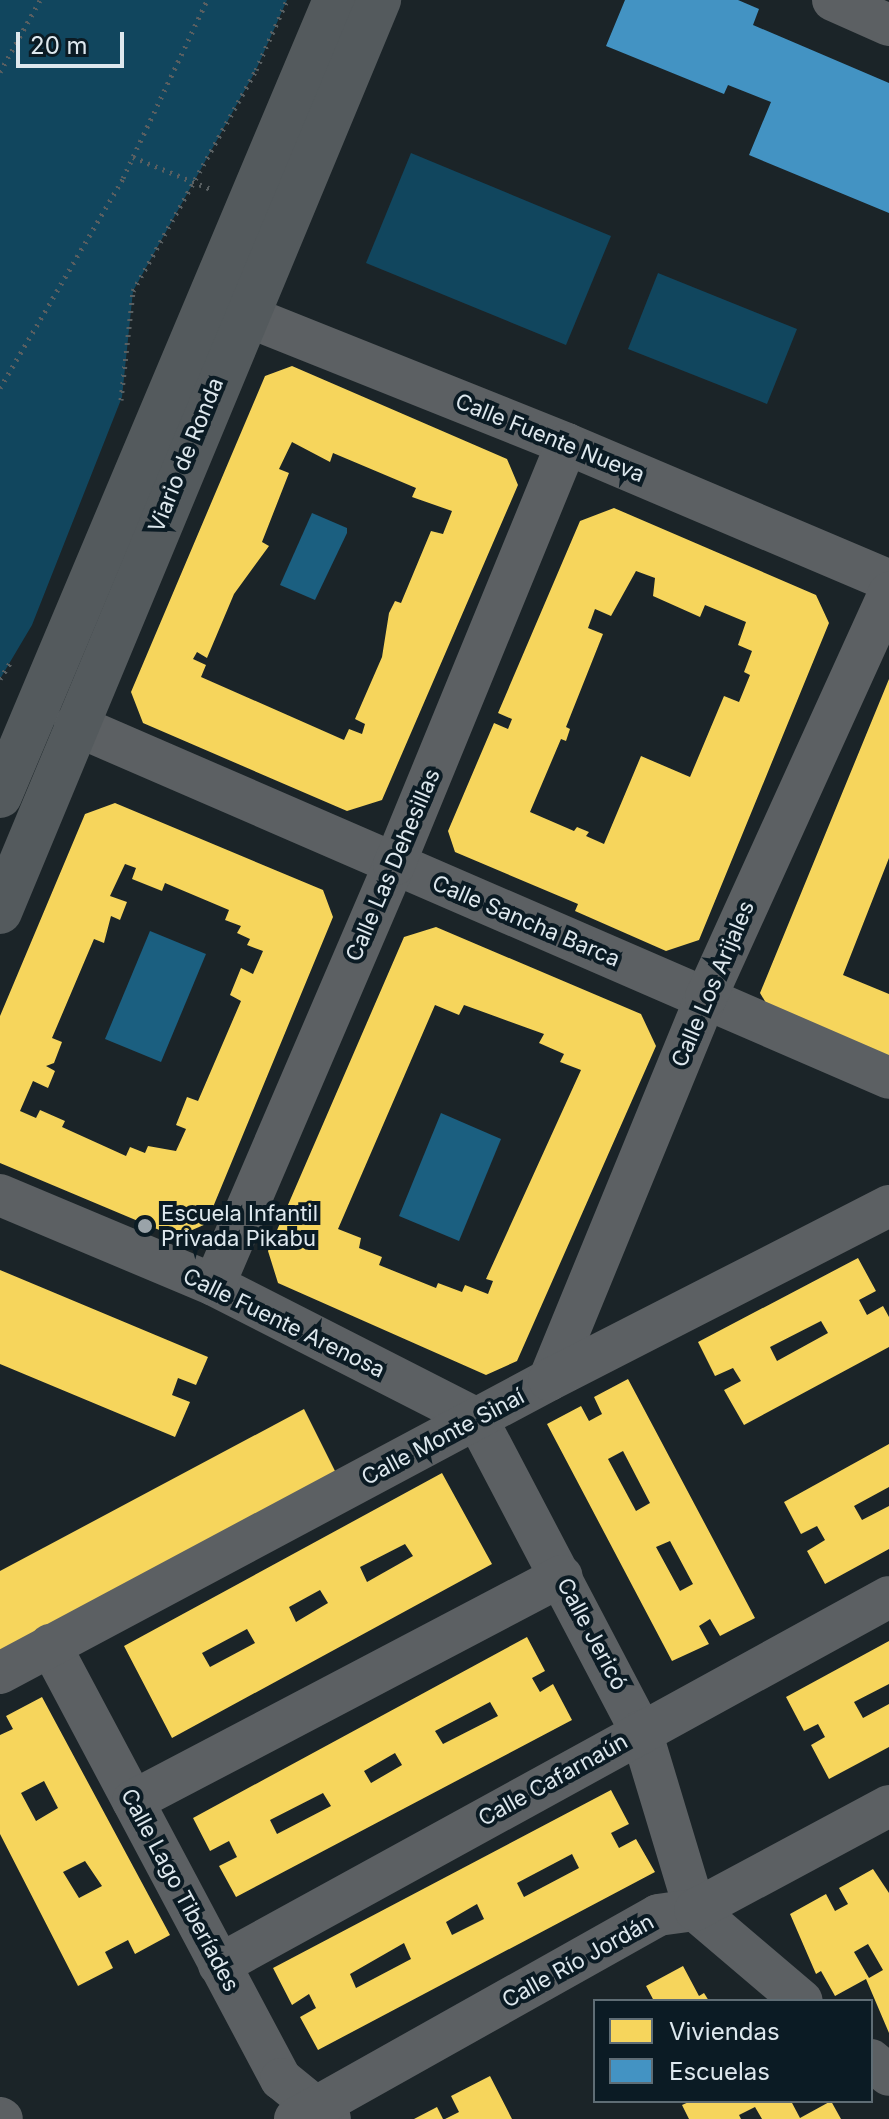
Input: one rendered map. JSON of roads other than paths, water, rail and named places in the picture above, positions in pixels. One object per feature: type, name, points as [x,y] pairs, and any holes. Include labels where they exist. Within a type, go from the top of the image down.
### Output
[{"type":"main road","name":"Viario de Ronda","points":[[0,912],[75,725],[227,308],[247,211],[335,0]]},
{"type":"main road","name":"Viario de Ronda","points":[[0,796],[227,308],[379,0]]},
{"type":"street","points":[[833,0],[889,25]]},
{"type":"street","name":"Calle Fuente Nueva","points":[[227,308],[567,444],[889,581]]},
{"type":"street","name":"Calle Las Dehesillas","points":[[214,1285],[394,865],[567,444]]},
{"type":"street","name":"Calle Los Arijales","points":[[549,1380],[706,997],[889,593]]},
{"type":"street","name":"Calle Sancha Barca","points":[[75,725],[889,1078]]},
{"type":"street","name":"Calle Fuente Arenosa","points":[[0,1195],[214,1285],[477,1419]]},
{"type":"street","name":"Calle Monte Sinaí","points":[[0,1673],[549,1380],[889,1206]]},
{"type":"street","name":"Calle Jericó","points":[[477,1419],[641,1731],[695,1910]]},
{"type":"street","points":[[133,1801],[562,1576]]},
{"type":"street","name":"Calle Cafarnaún","points":[[219,1965],[889,1597]]},
{"type":"street","name":"Calle Lago Tiberíades","points":[[50,1645],[281,2079],[314,2115]]},
{"type":"street","name":"Calle Río Jordán","points":[[314,2115],[658,1915],[695,1910],[889,1806]]},
{"type":"street","points":[[695,1910],[800,1999]]},
{"type":"street","points":[[873,2062],[889,2075]]},
{"type":"place","name":"Escuela Infantil Privada Pikabu","points":[[145,1226]]}]
